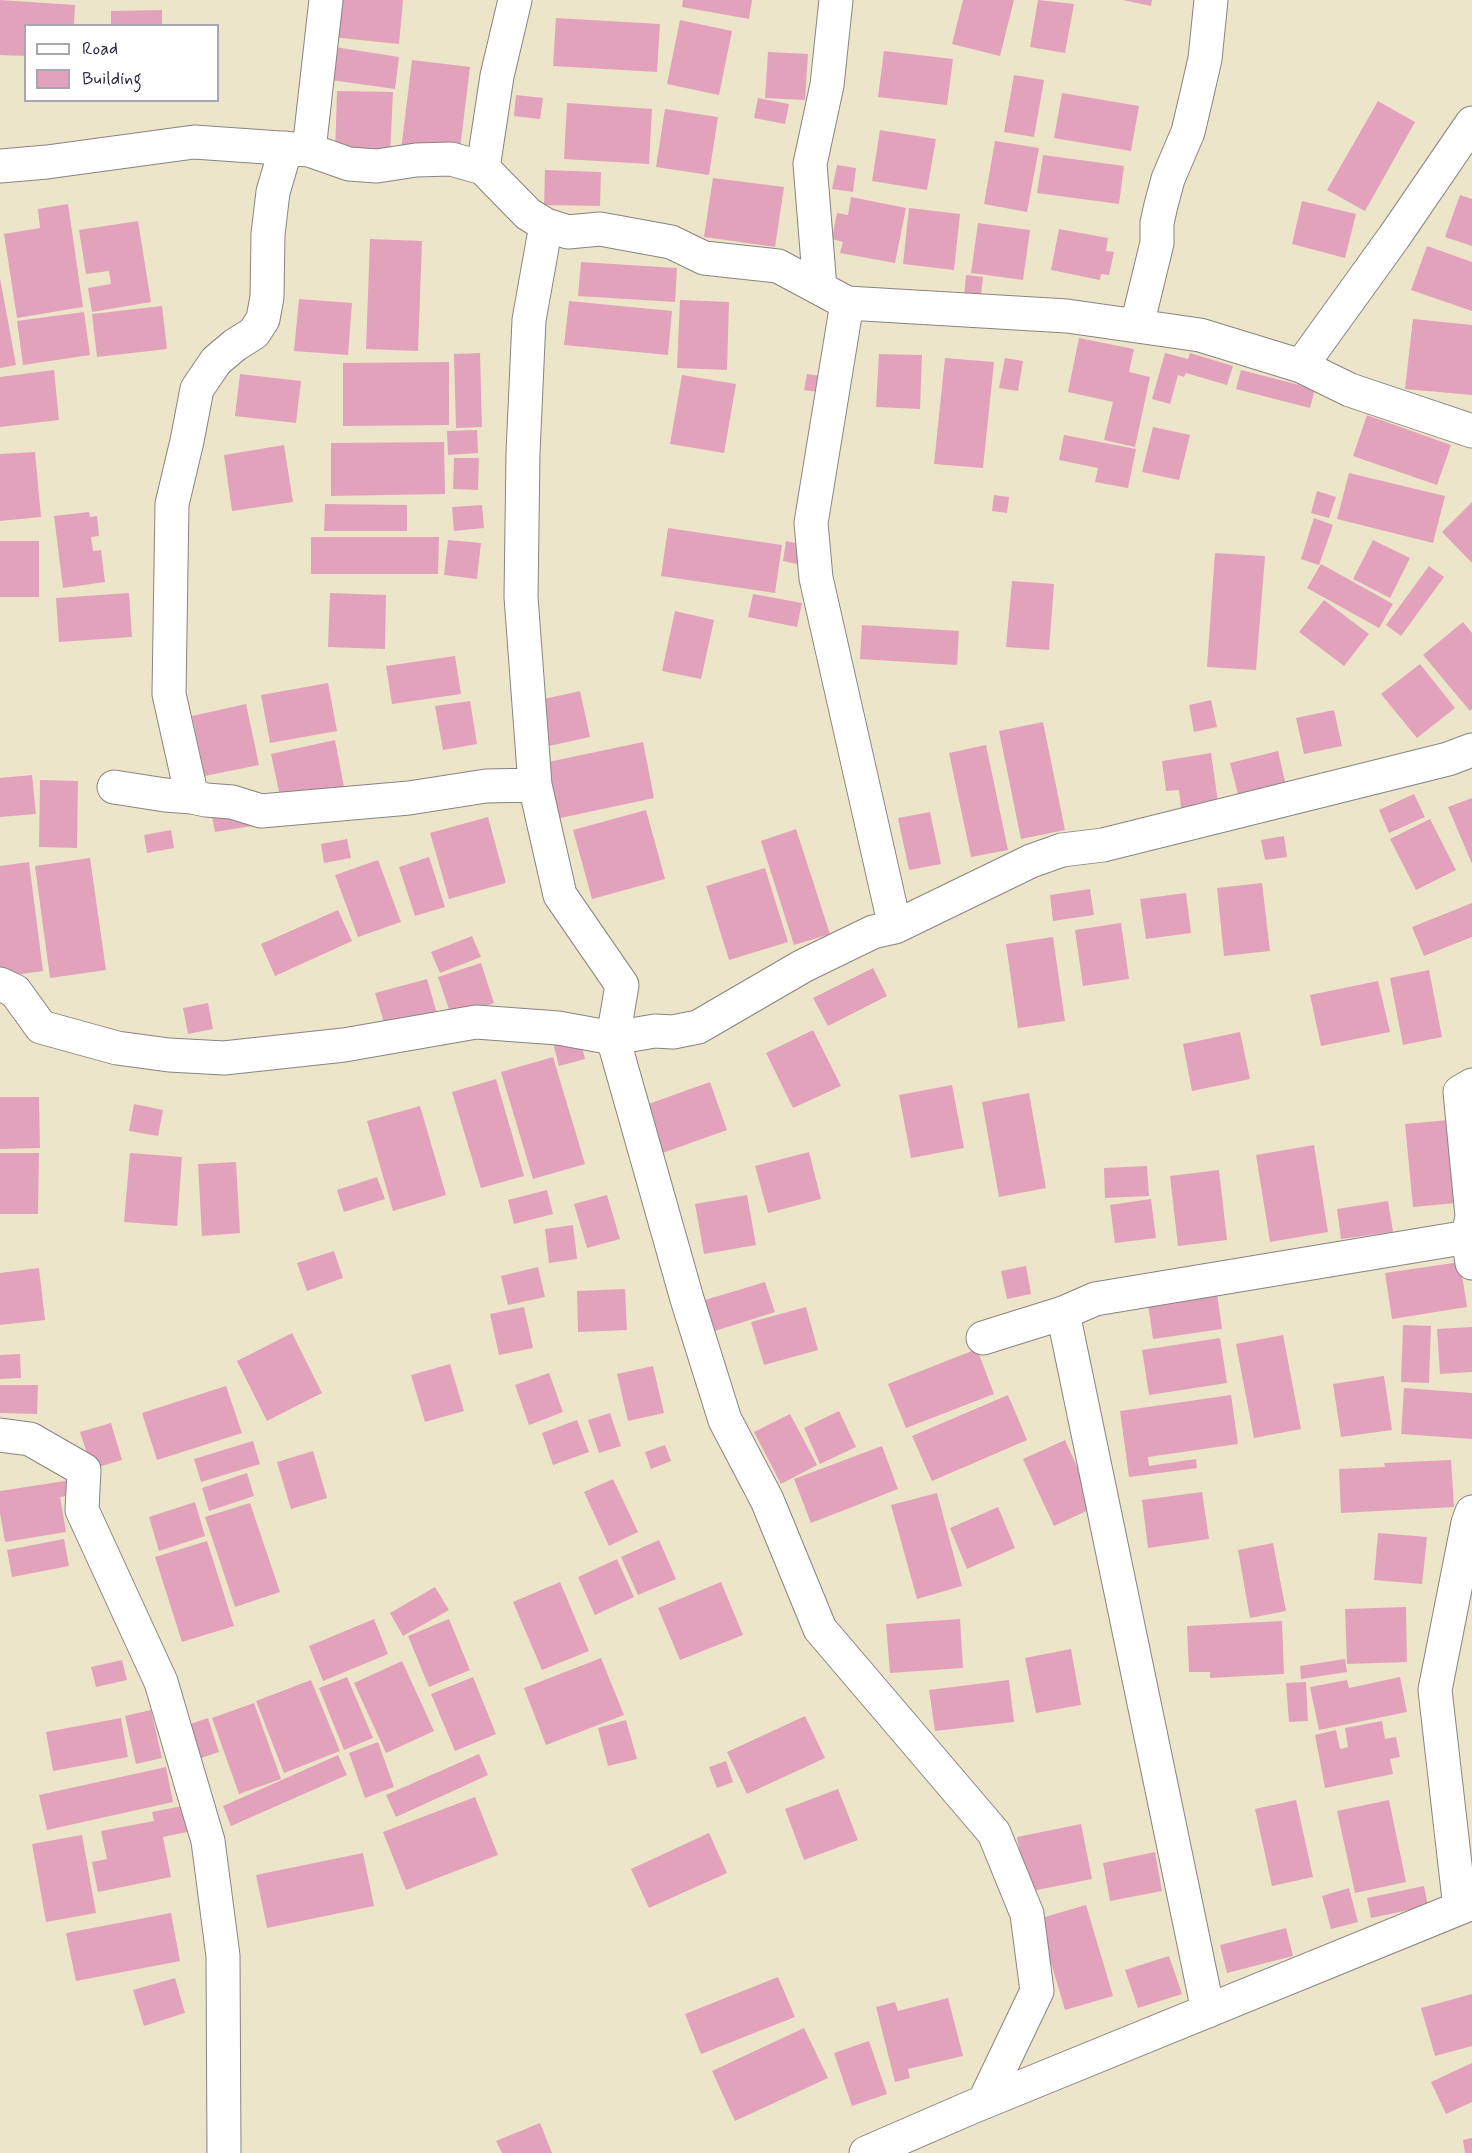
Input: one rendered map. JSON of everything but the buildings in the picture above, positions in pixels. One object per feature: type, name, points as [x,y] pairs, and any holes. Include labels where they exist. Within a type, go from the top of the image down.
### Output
[{"type":"street","points":[[192,796],[170,694],[172,504],[187,441],[196,389],[216,361],[254,333],[263,319],[267,297],[268,234],[273,192],[298,149],[326,0]]},
{"type":"street","points":[[483,168],[497,76],[515,0]]},
{"type":"street","points":[[836,0],[827,85],[810,164],[833,295],[811,523],[816,578],[895,927]]},
{"type":"street","points":[[1137,325],[1156,243],[1161,205],[1168,179],[1188,132],[1205,59],[1211,0]]},
{"type":"street","points":[[1301,366],[1394,237],[1472,123]]},
{"type":"street","points":[[0,166],[47,162],[194,142],[298,149],[349,164],[377,166],[416,160],[451,159],[483,168],[528,214],[546,225],[568,232],[600,228],[671,242],[704,258],[778,266],[833,295],[1056,315],[1200,335],[1301,366],[1350,390],[1472,430]]},
{"type":"street","points":[[546,225],[530,320],[523,453],[521,597],[535,785],[560,895],[622,985],[612,1038],[687,1299],[725,1419],[767,1500],[820,1629],[994,1833],[1027,1914],[1037,1991],[984,2102]]},
{"type":"street","points":[[0,984],[15,992],[41,1027],[117,1048],[169,1055],[224,1058],[322,1048],[476,1022],[558,1028],[612,1038],[655,1031],[673,1032],[698,1027],[803,966],[873,932],[895,927],[1031,861],[1062,850],[1102,845],[1448,759],[1472,750]]},
{"type":"street","points":[[114,787],[232,802],[261,811],[409,798],[486,786],[535,785]]},
{"type":"street","points":[[983,1338],[1063,1313],[1095,1299],[1470,1250],[1472,1216],[1461,1092],[1472,1085]]},
{"type":"street","points":[[1063,1313],[1208,2011]]},
{"type":"street","points":[[0,1435],[30,1439],[84,1470],[82,1510],[161,1682],[208,1841],[223,1956],[224,2153]]},
{"type":"street","points":[[866,2153],[984,2102],[1466,1905],[1435,1690],[1472,1512]]}]
